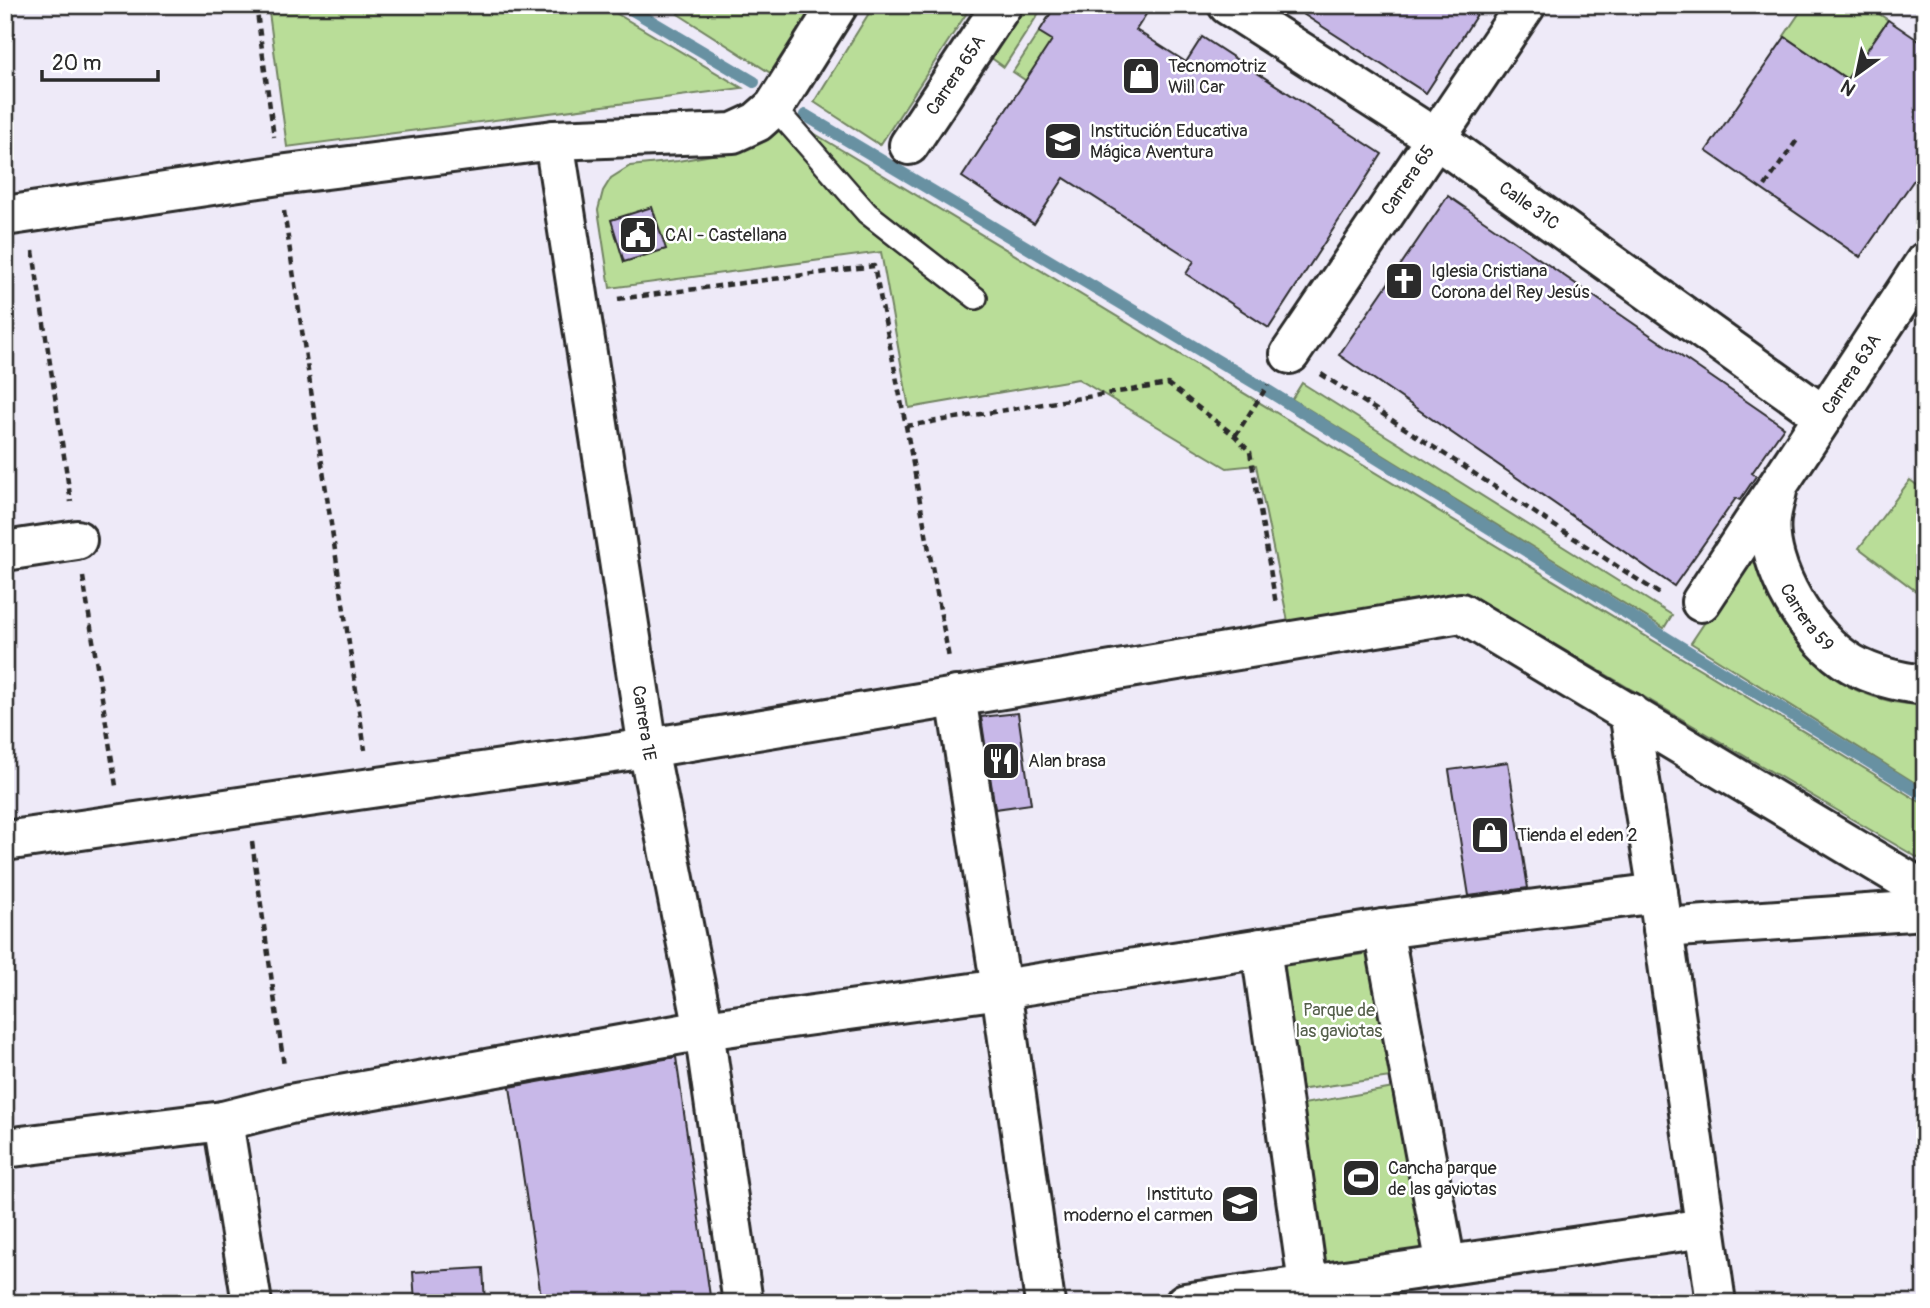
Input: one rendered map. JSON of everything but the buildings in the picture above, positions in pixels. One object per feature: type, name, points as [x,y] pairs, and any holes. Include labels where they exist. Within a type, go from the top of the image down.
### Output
[{"type":"street","points":[[5,216],[279,175],[554,140],[733,133],[757,122],[774,107],[838,5]]},
{"type":"street","name":"Carrera 65A","points":[[909,145],[1002,5]]},
{"type":"street","name":"Calle 31C","points":[[1227,5],[1435,138],[1824,416]]},
{"type":"street","name":"Carrera 65","points":[[1280,368],[1526,5]]},
{"type":"street","name":"Carrera 1E","points":[[554,140],[648,748],[704,1030],[743,1303]]},
{"type":"street","name":"Carrera 63A","points":[[1701,602],[1925,262]]},
{"type":"street","name":"Carrera 59","points":[[1778,486],[1771,518],[1771,539],[1777,562],[1801,615],[1834,652],[1853,664],[1899,682],[1925,685]]},
{"type":"street","points":[[5,551],[77,540]]},
{"type":"street","points":[[5,841],[648,748],[1461,613],[1925,891]]},
{"type":"street","points":[[956,695],[1045,1303]]},
{"type":"street","points":[[1629,712],[1716,1303]]},
{"type":"street","points":[[5,1148],[223,1121],[290,1104],[704,1030],[1001,989],[1383,929],[1660,910],[1925,910]]},
{"type":"street","points":[[1383,929],[1447,1265]]},
{"type":"street","points":[[1261,948],[1308,1284]]},
{"type":"street","points":[[223,1121],[252,1303]]},
{"type":"street","points":[[1185,1303],[1705,1228]]},
{"type":"lane","points":[[774,107],[867,213],[976,298]]},
{"type":"path","points":[[256,5],[370,789]]},
{"type":"path","points":[[1765,186],[1797,140]]},
{"type":"path","points":[[579,303],[874,267],[956,695]]},
{"type":"path","points":[[1235,436],[1280,368],[1652,591],[1673,601],[1701,602]]},
{"type":"path","points":[[906,426],[1168,384],[1235,436],[1250,452],[1282,643]]},
{"type":"path","points":[[247,807],[290,1104]]},
{"type":"green space","points":[[268,5],[602,5],[742,88],[287,147]]},
{"type":"green space","points":[[684,5],[817,5],[772,74],[678,14]]},
{"type":"green space","points":[[874,5],[972,5],[880,145],[814,102]]},
{"type":"green space","points":[[1024,5],[1044,5],[1004,67],[990,57]]},
{"type":"green space","points":[[1805,5],[1866,5],[1888,20],[1847,79],[1784,36]]},
{"type":"green space","points":[[1039,32],[1075,54],[1049,96],[1013,72]]},
{"type":"green space","points":[[792,120],[1925,805],[1925,862],[1474,597],[1290,631],[1256,465],[1227,468],[1078,379],[909,408],[881,252],[610,288],[598,210],[603,191],[611,178],[630,166],[746,149]]},
{"type":"green space","points":[[1302,383],[1672,615],[1664,628],[1292,399]]},
{"type":"green space","points":[[1910,480],[1925,491],[1925,598],[1859,548]]},
{"type":"green space","points":[[1759,541],[1801,637],[1817,663],[1843,684],[1859,691],[1892,702],[1925,705],[1925,789],[1691,643]]},
{"type":"green space","name":"Parque de las gaviotas","points":[[1388,951],[1405,1075],[1291,1091],[1274,966]]},
{"type":"green space","name":"Cancha parque de las gaviotas","points":[[1405,1086],[1433,1249],[1314,1270],[1292,1106]]},
{"type":"waterway","points":[[624,5],[754,82]]},
{"type":"waterway","points":[[805,115],[1265,389],[1925,796]]},
{"type":"place","name":"Tecnomotriz Will Car","points":[[1141,76]]},
{"type":"place","name":"Institución Educativa Mágica Aventura","points":[[1063,141]]},
{"type":"place","name":"CAI - Castellana","points":[[638,235]]},
{"type":"place","name":"Iglesia Cristiana Corona del Rey Jesús","points":[[1404,281]]},
{"type":"place","name":"Alan brasa","points":[[1001,761]]},
{"type":"place","name":"Tienda el eden 2","points":[[1490,835]]},
{"type":"place","name":"Cancha parque de las gaviotas","points":[[1361,1178]]},
{"type":"place","name":"Instituto moderno el carmen","points":[[1240,1204]]}]
